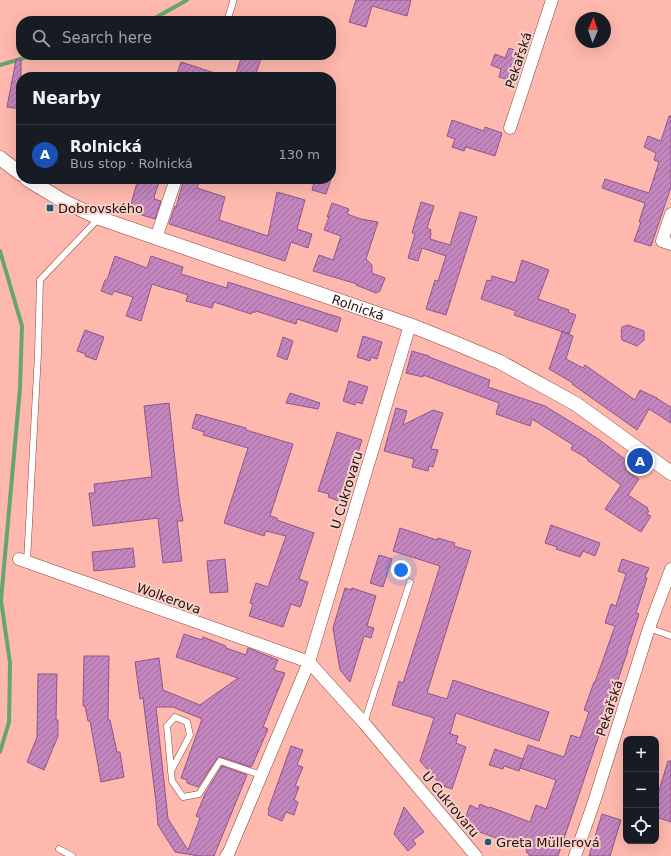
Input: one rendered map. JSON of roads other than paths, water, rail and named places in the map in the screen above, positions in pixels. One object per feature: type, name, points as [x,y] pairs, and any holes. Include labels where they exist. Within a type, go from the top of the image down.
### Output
[{"type":"street","name":"Pekařská","points":[[510,128],[552,0]]},
{"type":"street","points":[[0,158],[16,170]]},
{"type":"street","name":"Rolnická","points":[[36,184],[63,201],[100,218],[410,326],[500,362],[576,404],[671,473]]},
{"type":"street","points":[[156,238],[174,184]]},
{"type":"street","points":[[671,214],[662,241],[671,244]]},
{"type":"street","name":"U Cukrovaru","points":[[226,856],[309,662],[410,326]]},
{"type":"street","name":"Wolkerova","points":[[23,561],[309,662]]},
{"type":"street","name":"Pekařská","points":[[575,856],[594,802],[649,628],[671,569]]},
{"type":"street","name":"U Cukrovaru","points":[[309,662],[364,724],[476,856]]},
{"type":"lane","points":[[228,16],[233,1]]},
{"type":"lane","points":[[23,561],[38,354],[40,280],[100,218]]},
{"type":"lane","points":[[364,724],[410,582]]},
{"type":"lane","points":[[649,628],[671,636]]},
{"type":"lane","points":[[171,771],[190,735],[187,722],[175,717],[167,726],[171,771],[172,781],[183,798],[199,794],[220,761],[261,776]]},
{"type":"lane","points":[[59,849],[72,856]]},
{"type":"waterway","points":[[159,16],[187,0]]},
{"type":"waterway","points":[[0,65],[17,60]]},
{"type":"waterway","points":[[0,251],[22,326],[20,388],[1,600],[10,663],[9,722],[0,752]]},
{"type":"place","name":"Dobrovského","points":[[50,208]]},
{"type":"place","name":"Rolnická","points":[[640,461]]},
{"type":"place","name":"Greta Müllerová","points":[[488,842]]}]
